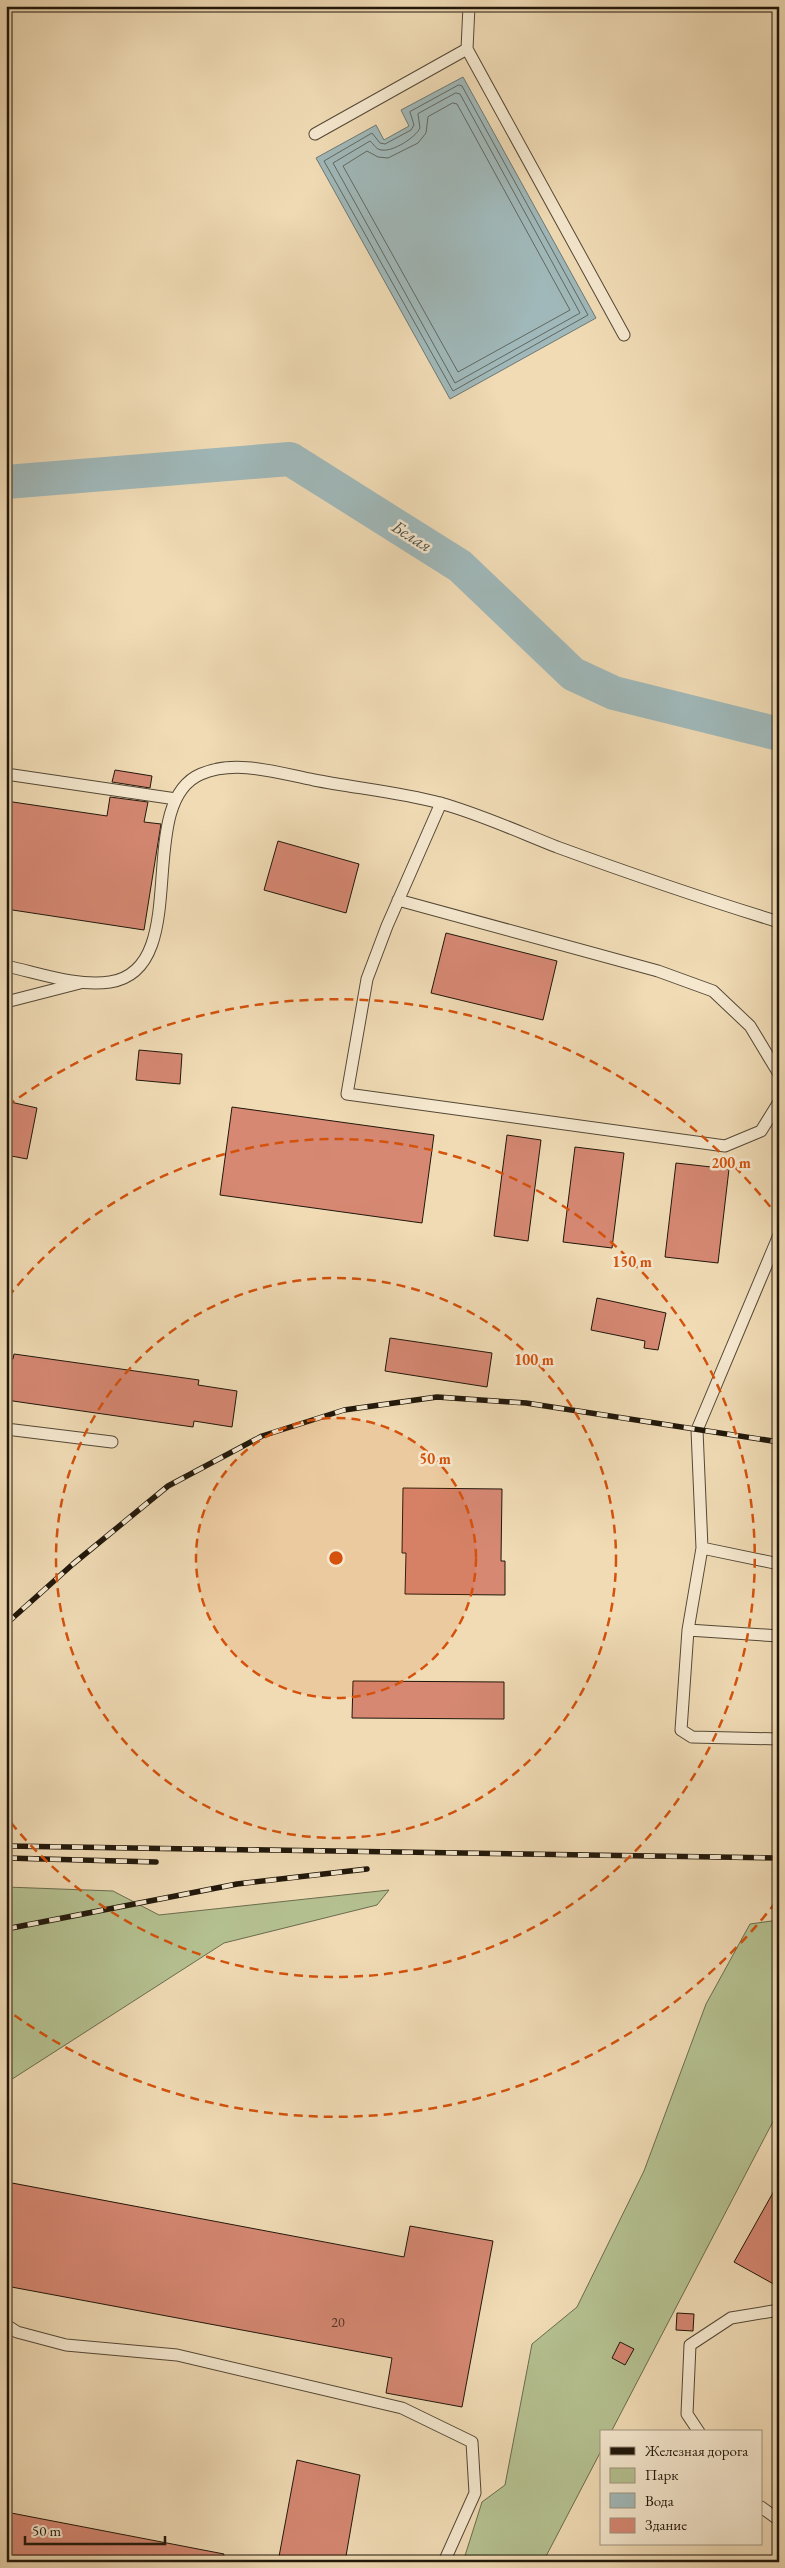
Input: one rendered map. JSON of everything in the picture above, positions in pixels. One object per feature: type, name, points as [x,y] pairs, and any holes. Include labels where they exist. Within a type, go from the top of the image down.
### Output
[{"type":"lane","points":[[469,6],[467,49],[624,335]]},
{"type":"lane","points":[[315,134],[467,49]]},
{"type":"lane","points":[[6,966],[84,982],[108,982],[124,979],[137,970],[148,957],[156,930],[166,837],[176,799],[186,784],[199,775],[213,770],[240,767],[441,804],[682,893],[779,922]]},
{"type":"lane","points":[[6,774],[176,799]]},
{"type":"lane","points":[[441,804],[398,900],[367,979],[347,1094],[725,1146],[762,1131],[779,1102]]},
{"type":"lane","points":[[398,900],[658,971],[713,991],[750,1026],[779,1074]]},
{"type":"lane","points":[[6,1002],[84,982]]},
{"type":"lane","points":[[779,1235],[697,1430],[702,1548],[688,1630],[680,1730],[692,1737],[779,1739]]},
{"type":"lane","points":[[6,1429],[112,1442]]},
{"type":"lane","points":[[702,1548],[779,1564]]},
{"type":"lane","points":[[688,1630],[779,1636]]},
{"type":"lane","points":[[698,2430],[687,2414],[690,2345],[731,2318],[779,2310]]},
{"type":"lane","points":[[6,2325],[17,2332],[66,2346],[177,2355],[402,2408],[472,2442],[475,2493],[444,2562]]},
{"type":"lane","points":[[762,2509],[779,2520]]},
{"type":"green space","points":[[6,1887],[113,1891],[159,1915],[389,1890],[377,1905],[224,1943],[6,2083]]},
{"type":"green space","points":[[779,1920],[779,2110],[612,2430],[600,2430],[600,2453],[543,2562],[463,2562],[482,2502],[505,2485],[532,2344],[577,2307],[644,2171],[706,2004],[750,1924]]},
{"type":"water","points":[[463,77],[596,318],[450,399],[316,158],[376,125],[384,140],[409,126],[401,110]]},
{"type":"building","points":[[115,770],[152,776],[150,788],[112,782]]},
{"type":"building","points":[[110,797],[148,802],[144,822],[161,824],[144,930],[6,909],[6,801],[107,816]]},
{"type":"building","points":[[278,841],[359,864],[346,913],[264,890]]},
{"type":"building","points":[[446,933],[557,961],[543,1020],[431,993]]},
{"type":"building","points":[[139,1050],[182,1054],[180,1084],[136,1080]]},
{"type":"building","points":[[6,1101],[37,1108],[27,1159],[6,1155]]},
{"type":"building","points":[[232,1107],[434,1135],[422,1223],[220,1195]]},
{"type":"building","points":[[507,1135],[541,1140],[528,1241],[494,1236]]},
{"type":"building","points":[[575,1147],[624,1153],[612,1248],[563,1242]]},
{"type":"building","points":[[676,1163],[729,1169],[718,1263],[665,1257]]},
{"type":"building","points":[[597,1298],[666,1313],[658,1350],[644,1348],[645,1341],[591,1330]]},
{"type":"building","points":[[390,1338],[492,1353],[487,1387],[385,1371]]},
{"type":"building","points":[[14,1354],[199,1380],[198,1385],[237,1391],[232,1427],[194,1421],[193,1427],[6,1400],[6,1358],[13,1359]]},
{"type":"building","points":[[403,1488],[502,1489],[501,1561],[505,1561],[505,1595],[405,1594],[406,1553],[402,1553]]},
{"type":"building","points":[[353,1681],[504,1682],[504,1719],[352,1718]]},
{"type":"building","points":[[779,2182],[779,2287],[734,2262]]},
{"type":"building","points":[[12,2183],[404,2257],[410,2226],[493,2241],[462,2407],[386,2393],[392,2358],[6,2286],[6,2216]]},
{"type":"building","points":[[677,2313],[694,2314],[693,2331],[676,2330]]},
{"type":"building","points":[[620,2342],[634,2349],[625,2365],[612,2358]]},
{"type":"building","points":[[297,2460],[360,2475],[345,2562],[278,2562]]},
{"type":"building","points":[[6,2512],[224,2554],[223,2562],[6,2562]]},
{"type":"waterway","name":"Белая","points":[[6,482],[290,459],[460,566],[573,674],[614,693],[779,734]]},
{"type":"railway","points":[[6,1624],[73,1564],[168,1486],[262,1436],[344,1410],[437,1397],[526,1403],[779,1442]]},
{"type":"railway","points":[[6,1846],[779,1858]]},
{"type":"railway","points":[[6,1858],[156,1862]]},
{"type":"railway","points":[[6,1929],[237,1884],[367,1869]]}]
